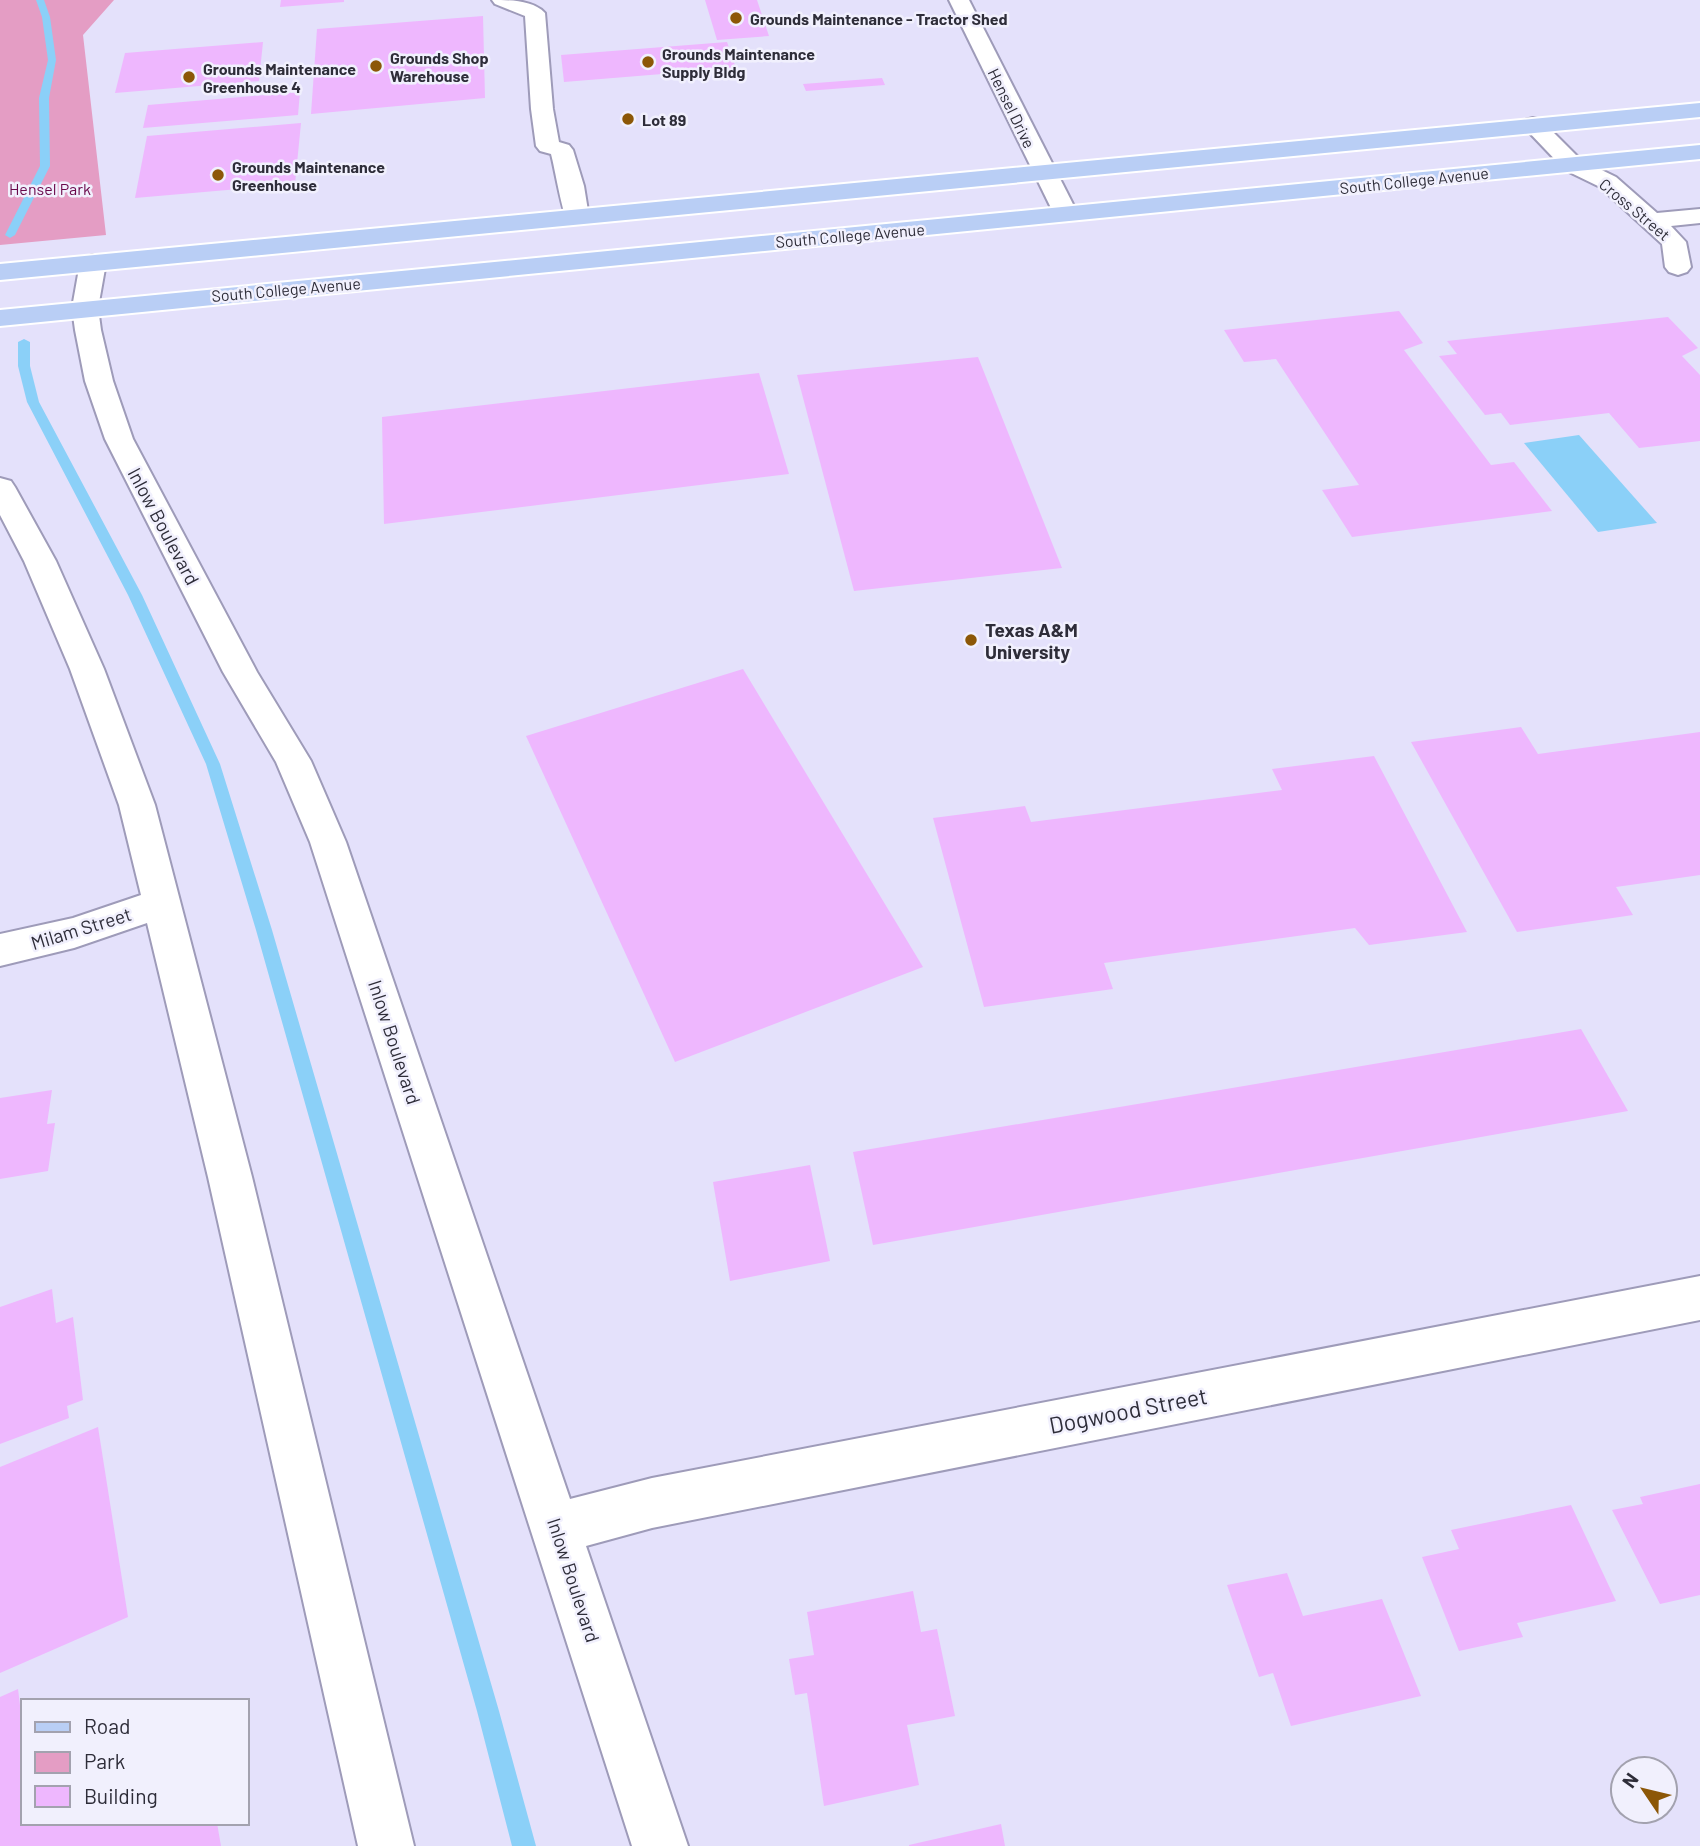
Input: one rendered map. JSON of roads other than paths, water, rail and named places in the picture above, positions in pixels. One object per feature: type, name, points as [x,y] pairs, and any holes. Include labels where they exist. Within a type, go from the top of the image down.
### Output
[{"type":"main road","points":[[0,272],[1700,110]]},
{"type":"main road","name":"South College Avenue","points":[[0,318],[1700,152]]},
{"type":"main road","points":[[578,217],[586,260]]},
{"type":"street","points":[[502,0],[535,13],[542,109],[548,146],[561,150],[578,217]]},
{"type":"street","name":"Hensel Drive","points":[[959,0],[1066,214]]},
{"type":"street","name":"Cross Street","points":[[1534,125],[1573,165],[1608,182],[1674,242],[1685,274],[1649,252]]},
{"type":"street","name":"Cross Street","points":[[1573,165],[1582,188],[1620,225]]},
{"type":"street","points":[[1652,221],[1700,216]]},
{"type":"street","name":"Inlow Boulevard","points":[[93,263],[85,308],[99,381],[119,439],[240,672],[293,761],[328,842],[660,1846]]},
{"type":"street","points":[[0,487],[40,561],[87,669],[137,805],[230,1177],[386,1846]]},
{"type":"street","name":"Milam Street","points":[[0,950],[74,933],[162,903]]},
{"type":"street","name":"Dogwood Street","points":[[557,1528],[652,1503],[1700,1298]]},
{"type":"water","points":[[1579,435],[1657,523],[1598,532],[1524,443]]},
{"type":"waterway","points":[[10,235],[45,166],[44,98],[52,60],[46,17],[40,0]]},
{"type":"waterway","points":[[24,342],[24,366],[33,402],[135,595],[213,764],[264,930],[488,1711],[524,1846]]},
{"type":"place","name":"Grounds Maintenance - Tractor Shed","points":[[736,18]]},
{"type":"place","name":"Grounds Maintenance Supply Bldg","points":[[648,62]]},
{"type":"place","name":"Grounds Shop Warehouse","points":[[376,66]]},
{"type":"place","name":"Grounds Maintenance Greenhouse 4","points":[[189,77]]},
{"type":"place","name":"Lot 89","points":[[628,119]]},
{"type":"place","name":"Grounds Maintenance Greenhouse","points":[[218,175]]},
{"type":"place","name":"Texas A&M University","points":[[971,640]]},
{"type":"park label","name":"Hensel Park","points":[[50,188]]}]
